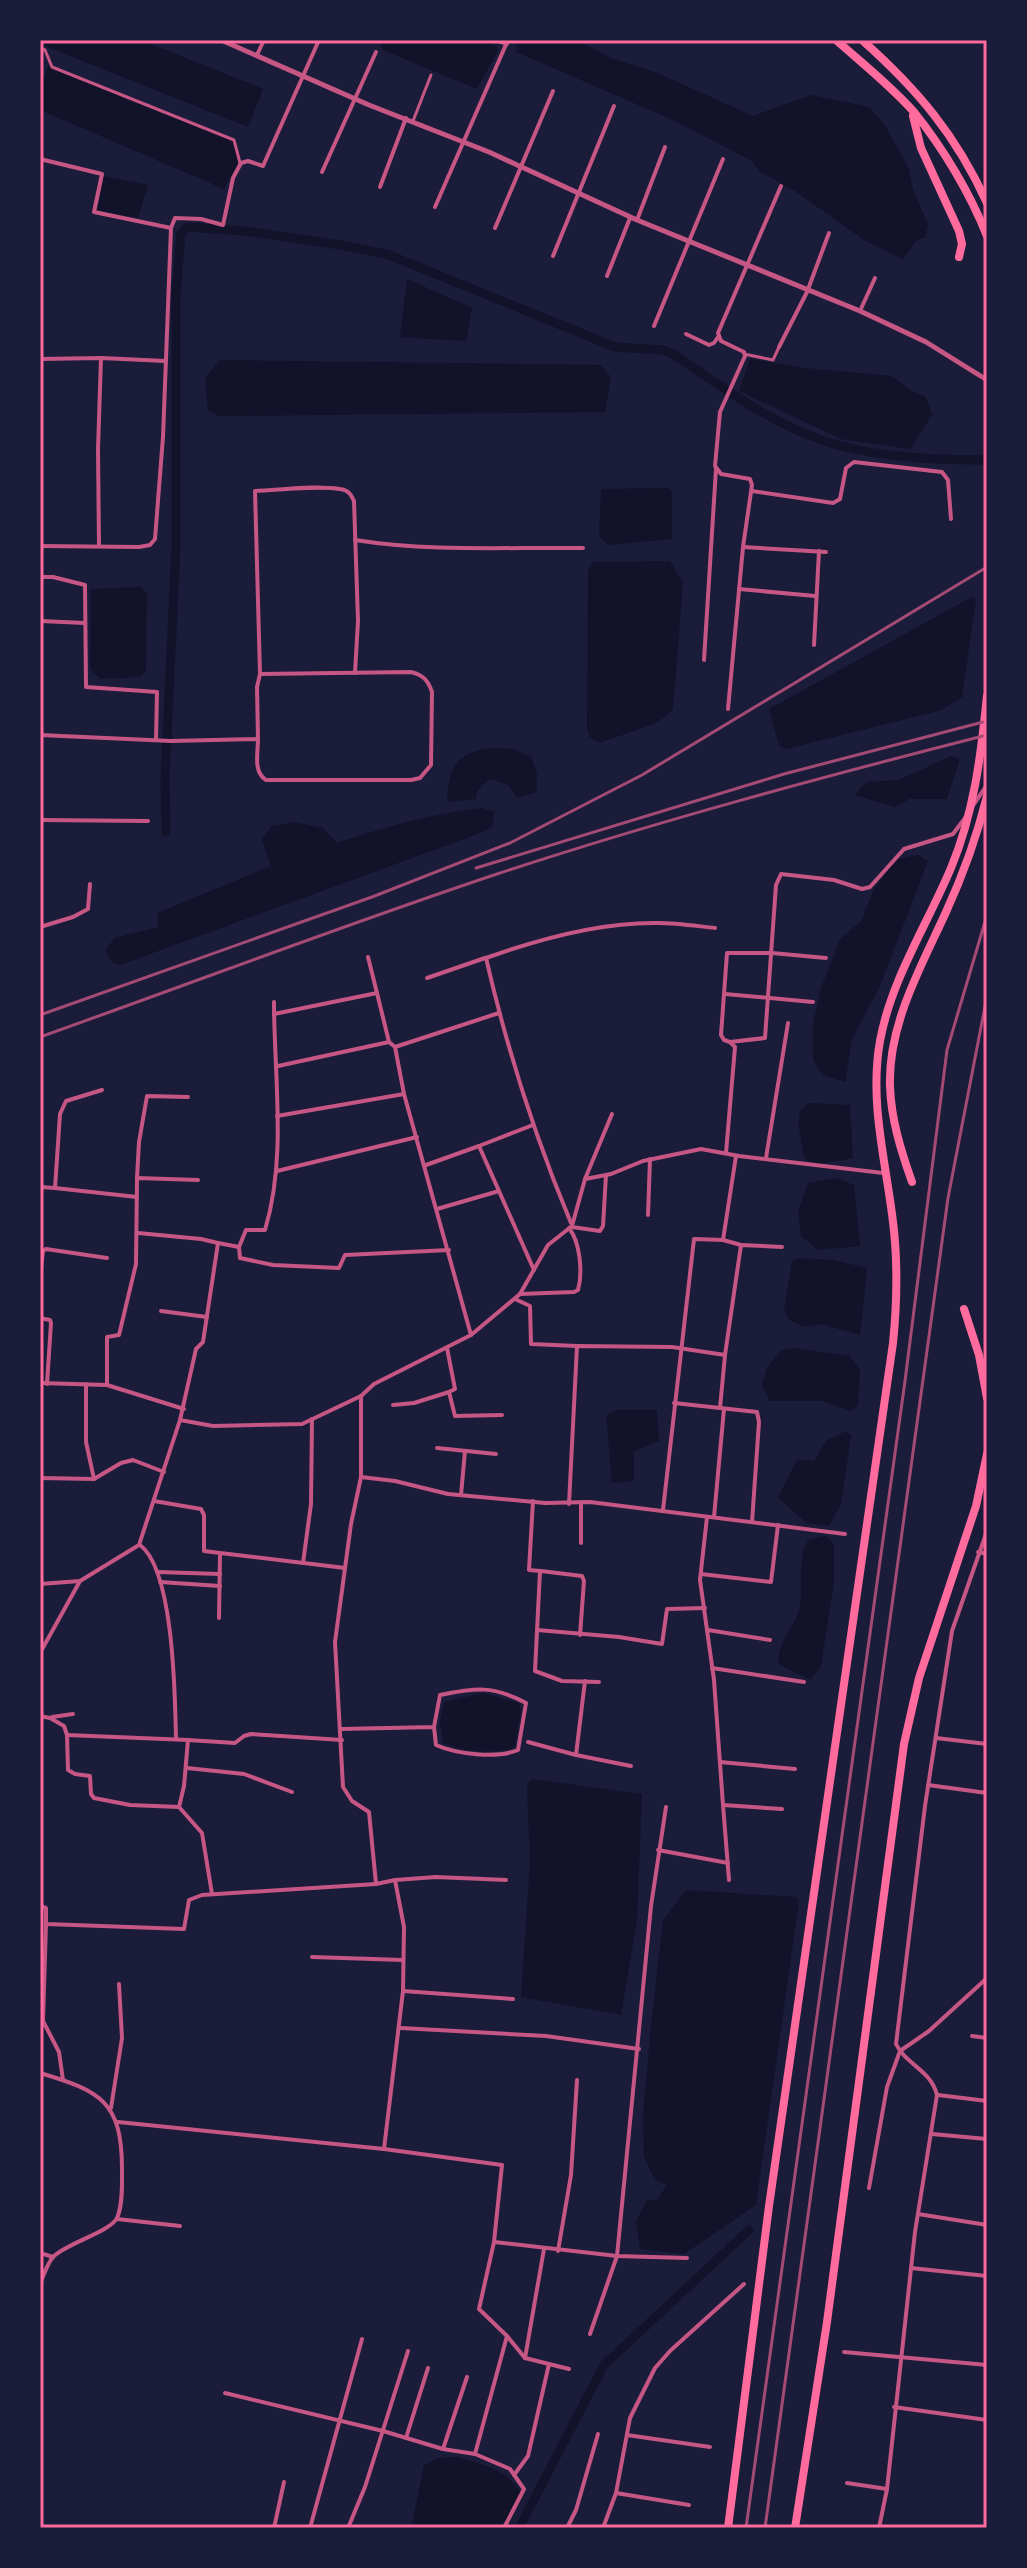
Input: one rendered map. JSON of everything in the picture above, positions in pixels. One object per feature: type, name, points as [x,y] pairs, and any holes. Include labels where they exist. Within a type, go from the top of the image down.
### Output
[{"type":"highway","points":[[836,40],[913,111],[978,213],[987,236]]},
{"type":"highway","points":[[862,40],[896,70],[951,138],[972,170],[987,203]]},
{"type":"highway","points":[[913,111],[921,148],[959,231],[962,244],[959,257]]},
{"type":"highway","points":[[728,2528],[769,2206],[893,1343],[896,1270],[887,1173],[877,1111],[879,1042],[897,983],[953,864],[968,816],[978,772],[987,696]]},
{"type":"highway","points":[[912,1182],[891,1105],[894,1043],[910,990],[971,850],[987,796]]},
{"type":"highway","points":[[964,1309],[987,1398]]},
{"type":"highway","points":[[795,2528],[904,1744],[919,1678],[976,1506],[987,1454]]},
{"type":"street","points":[[221,40],[521,166],[688,242],[860,311],[926,342],[987,380]]},
{"type":"street","points":[[257,55],[264,40]]},
{"type":"street","points":[[40,546],[139,547],[150,545],[155,539],[171,228],[175,218],[223,225],[233,178],[241,164],[248,161],[263,166],[319,40]]},
{"type":"street","points":[[435,207],[508,42],[496,40]]},
{"type":"street","points":[[40,48],[45,50],[52,67],[234,140],[241,164]]},
{"type":"street","points":[[322,172],[376,52]]},
{"type":"street","points":[[413,121],[431,75]]},
{"type":"street","points":[[495,228],[553,91]]},
{"type":"street","points":[[553,256],[614,106]]},
{"type":"street","points":[[380,187],[406,118]]},
{"type":"street","points":[[607,276],[665,147]]},
{"type":"street","points":[[40,159],[102,174],[94,212],[171,228]]},
{"type":"street","points":[[654,326],[723,159]]},
{"type":"street","points":[[686,334],[709,345],[718,337],[718,329],[748,267],[781,186]]},
{"type":"street","points":[[718,337],[744,354],[773,360],[807,292],[829,233]]},
{"type":"street","points":[[860,311],[875,278]]},
{"type":"street","points":[[704,660],[719,419],[744,354]]},
{"type":"street","points":[[99,546],[101,358]]},
{"type":"street","points":[[40,409],[41,359],[165,361]]},
{"type":"street","points":[[752,491],[833,503],[840,499],[846,468],[854,462],[942,472],[948,480],[951,519]]},
{"type":"street","points":[[716,469],[721,474],[750,479],[752,491],[743,547],[728,709]]},
{"type":"street","points":[[260,674],[355,673],[411,672],[421,675],[429,682],[432,692],[431,765],[420,778],[387,781],[266,780],[258,769],[257,687],[260,674],[255,491],[341,489],[350,493],[354,501],[358,621],[355,673]]},
{"type":"street","points":[[355,540],[405,545],[583,548]]},
{"type":"street","points":[[743,547],[826,552]]},
{"type":"street","points":[[814,645],[819,551]]},
{"type":"street","points":[[40,577],[85,585],[86,687],[157,692],[156,740]]},
{"type":"street","points":[[739,589],[815,596]]},
{"type":"street","points":[[40,621],[85,623]]},
{"type":"street","points":[[40,735],[171,741],[258,739]]},
{"type":"street","points":[[826,958],[772,953],[727,953],[721,1035],[724,1040],[765,1038],[772,953],[776,885],[781,874],[834,880],[862,889],[870,887],[904,849],[953,834],[987,785]]},
{"type":"street","points":[[40,820],[148,821]]},
{"type":"street","points":[[40,927],[88,909],[90,884]]},
{"type":"street","points":[[427,978],[522,945],[623,925],[658,923],[715,928]]},
{"type":"street","points":[[368,957],[471,1335]]},
{"type":"street","points":[[486,958],[533,1125],[577,1244],[578,1290],[520,1294]]},
{"type":"street","points":[[274,1014],[377,993]]},
{"type":"street","points":[[725,994],[813,1002]]},
{"type":"street","points":[[274,1002],[277,1171],[265,1230],[246,1230],[239,1247],[240,1258],[273,1265],[339,1268],[345,1255],[449,1250]]},
{"type":"street","points":[[395,1047],[499,1013]]},
{"type":"street","points":[[766,1158],[788,1023]]},
{"type":"street","points":[[277,1067],[389,1042]]},
{"type":"street","points":[[726,1153],[735,1047],[730,1042]]},
{"type":"street","points":[[55,1188],[60,1114],[66,1101],[102,1090]]},
{"type":"street","points":[[276,1116],[404,1094]]},
{"type":"street","points":[[107,1385],[107,1337],[119,1335],[136,1264],[139,1142],[147,1096],[188,1097]]},
{"type":"street","points":[[180,1420],[213,1426],[302,1424],[361,1396],[374,1384],[471,1335],[520,1294],[548,1245],[570,1227],[585,1179],[612,1114]]},
{"type":"street","points":[[426,1165],[533,1125]]},
{"type":"street","points":[[277,1171],[417,1137]]},
{"type":"street","points":[[479,1146],[534,1270]]},
{"type":"street","points":[[585,1179],[650,1159],[701,1149],[736,1156],[887,1173]]},
{"type":"street","points":[[723,1240],[736,1156]]},
{"type":"street","points":[[648,1215],[650,1159]]},
{"type":"street","points":[[570,1227],[594,1232],[603,1226],[606,1175]]},
{"type":"street","points":[[137,1178],[198,1180]]},
{"type":"street","points":[[40,1187],[137,1197]]},
{"type":"street","points":[[437,1209],[499,1191]]},
{"type":"street","points":[[138,1233],[239,1247]]},
{"type":"street","points":[[663,1510],[694,1239],[782,1247]]},
{"type":"street","points":[[40,1584],[80,1581],[139,1545],[184,1409],[196,1349],[203,1342],[218,1243]]},
{"type":"street","points":[[714,1517],[725,1355],[741,1245]]},
{"type":"street","points":[[40,1277],[43,1251],[46,1249],[107,1258]]},
{"type":"street","points":[[515,1299],[530,1306],[531,1344],[683,1349],[725,1355]]},
{"type":"street","points":[[161,1311],[207,1317]]},
{"type":"street","points":[[40,1318],[51,1323],[47,1384]]},
{"type":"street","points":[[569,1504],[577,1346]]},
{"type":"street","points":[[393,1405],[429,1399],[455,1389],[447,1348]]},
{"type":"street","points":[[40,1383],[107,1385],[184,1409]]},
{"type":"street","points":[[86,1384],[86,1442],[94,1479]]},
{"type":"street","points":[[449,1392],[455,1416],[502,1415]]},
{"type":"street","points":[[361,1396],[361,1477],[335,1642],[343,1787],[352,1801],[369,1812],[376,1884]]},
{"type":"street","points":[[673,1403],[753,1411],[759,1416],[752,1522]]},
{"type":"street","points":[[303,1563],[311,1504],[312,1419]]},
{"type":"street","points":[[437,1448],[496,1454]]},
{"type":"street","points":[[461,1495],[465,1451]]},
{"type":"street","points":[[40,1478],[94,1479],[121,1463],[133,1460],[164,1472]]},
{"type":"street","points":[[361,1477],[461,1495],[663,1510],[845,1534]]},
{"type":"street","points":[[154,1501],[201,1509],[204,1515],[204,1551],[345,1568]]},
{"type":"street","points":[[533,1501],[529,1570],[582,1576],[580,1635]]},
{"type":"street","points":[[581,1502],[581,1543]]},
{"type":"street","points":[[707,1516],[701,1574],[729,1880]]},
{"type":"street","points":[[701,1574],[771,1582],[778,1525]]},
{"type":"street","points":[[879,2528],[887,2489],[918,2214],[937,2095],[932,2079],[896,2044],[928,1785],[952,1631],[987,1531]]},
{"type":"street","points":[[139,1545],[150,1552],[171,1633],[176,1739]]},
{"type":"street","points":[[978,1552],[987,1554]]},
{"type":"street","points":[[219,1618],[220,1553]]},
{"type":"street","points":[[540,1571],[535,1671],[562,1681],[599,1682]]},
{"type":"street","points":[[157,1572],[220,1574]]},
{"type":"street","points":[[40,1652],[80,1581]]},
{"type":"street","points":[[160,1582],[220,1586]]},
{"type":"street","points":[[537,1630],[662,1644],[667,1609],[705,1608]]},
{"type":"street","points":[[708,1630],[770,1640]]},
{"type":"street","points":[[712,1668],[804,1682]]},
{"type":"street","points":[[576,1755],[585,1681]]},
{"type":"street","points":[[480,1687],[510,1694],[526,1703],[518,1750],[509,1755],[452,1753],[436,1745],[434,1727],[440,1695],[480,1687]]},
{"type":"street","points":[[50,1718],[73,1714]]},
{"type":"street","points":[[40,1716],[64,1726],[68,1770],[90,1776],[94,1798],[130,1805],[179,1807],[202,1833],[212,1894]]},
{"type":"street","points":[[341,1729],[434,1727]]},
{"type":"street","points":[[67,1735],[235,1743],[251,1734],[342,1740]]},
{"type":"street","points":[[936,1738],[987,1744]]},
{"type":"street","points":[[179,1807],[187,1768],[188,1740]]},
{"type":"street","points":[[528,1742],[631,1766]]},
{"type":"street","points":[[720,1762],[795,1769]]},
{"type":"street","points":[[187,1768],[244,1774],[292,1792]]},
{"type":"street","points":[[928,1785],[987,1793]]},
{"type":"street","points":[[723,1805],[782,1809]]},
{"type":"street","points":[[590,2334],[617,2256],[658,1850],[666,1807]]},
{"type":"street","points":[[658,1850],[728,1863]]},
{"type":"street","points":[[46,1924],[184,1929],[189,1900],[212,1894],[376,1884],[436,1877],[506,1880]]},
{"type":"street","points":[[384,2149],[401,2028],[403,1991],[404,1927],[395,1880]]},
{"type":"street","points":[[40,1906],[46,1908],[43,2021],[59,2052],[63,2080]]},
{"type":"street","points":[[312,1957],[403,1960]]},
{"type":"street","points":[[869,2188],[887,2087],[900,2051],[929,2031],[987,1978]]},
{"type":"street","points":[[110,2110],[122,2038],[119,1984]]},
{"type":"street","points":[[403,1991],[513,1999]]},
{"type":"street","points":[[401,2028],[546,2036],[639,2049]]},
{"type":"street","points":[[972,2036],[987,2038]]},
{"type":"street","points":[[40,2073],[97,2095],[118,2122],[122,2149],[122,2186],[117,2219],[109,2228],[79,2240],[53,2257],[40,2284]]},
{"type":"street","points":[[558,2251],[571,2175],[577,2080]]},
{"type":"street","points":[[937,2095],[987,2101]]},
{"type":"street","points":[[118,2122],[384,2149],[502,2165],[494,2242],[479,2309],[525,2358],[569,2369]]},
{"type":"street","points":[[932,2134],[987,2139]]},
{"type":"street","points":[[918,2214],[987,2225]]},
{"type":"street","points":[[117,2219],[180,2226]]},
{"type":"street","points":[[494,2242],[617,2256],[687,2258]]},
{"type":"street","points":[[525,2358],[544,2249]]},
{"type":"street","points":[[40,2253],[53,2257]]},
{"type":"street","points":[[911,2268],[987,2276]]},
{"type":"street","points":[[603,2528],[616,2493],[630,2418],[655,2368],[744,2284]]},
{"type":"street","points":[[475,2454],[507,2336]]},
{"type":"street","points":[[310,2528],[362,2339]]},
{"type":"street","points":[[348,2528],[365,2487],[408,2351]]},
{"type":"street","points":[[844,2352],[987,2365]]},
{"type":"street","points":[[514,2475],[528,2456],[549,2364]]},
{"type":"street","points":[[406,2438],[428,2368]]},
{"type":"street","points":[[443,2449],[467,2377]]},
{"type":"street","points":[[225,2393],[383,2431],[443,2449],[475,2454],[510,2469],[524,2489],[504,2528]]},
{"type":"street","points":[[894,2407],[987,2420]]},
{"type":"street","points":[[567,2528],[580,2499],[598,2434]]},
{"type":"street","points":[[627,2435],[710,2447]]},
{"type":"street","points":[[274,2528],[284,2482]]},
{"type":"street","points":[[847,2483],[887,2489]]},
{"type":"street","points":[[616,2493],[689,2505]]},
{"type":"shaded area","points":[[40,40],[141,40],[263,89],[248,127],[40,44]]},
{"type":"shaded area","points":[[378,40],[482,40],[496,46],[498,51],[477,89],[383,50]]},
{"type":"shaded area","points":[[517,40],[578,40],[610,58],[655,72],[753,116],[811,95],[869,107],[885,125],[909,169],[913,189],[928,225],[925,238],[918,239],[903,259],[867,242],[795,191],[759,171],[752,161],[673,120],[516,52]]},
{"type":"shaded area","points":[[48,66],[236,141],[238,164],[224,189],[40,110],[40,92]]},
{"type":"shaded area","points":[[104,176],[148,185],[138,218],[97,210]]},
{"type":"shaded area","points":[[407,279],[472,308],[466,341],[400,337]]},
{"type":"shaded area","points":[[750,359],[892,376],[926,397],[932,415],[910,449],[841,439],[739,391]]},
{"type":"shaded area","points":[[220,360],[600,365],[611,377],[605,412],[218,416],[208,410],[205,378]]},
{"type":"shaded area","points":[[668,488],[672,492],[672,539],[607,545],[599,535],[601,489]]},
{"type":"shaded area","points":[[670,561],[683,583],[673,710],[657,723],[599,743],[589,736],[587,728],[588,568],[593,562]]},
{"type":"shaded area","points":[[141,587],[147,593],[146,671],[140,677],[101,679],[90,669],[91,589]]},
{"type":"shaded area","points":[[972,597],[976,599],[962,697],[942,710],[786,749],[779,746],[769,709]]},
{"type":"shaded area","points":[[492,748],[514,749],[531,757],[537,774],[537,792],[517,798],[508,785],[490,779],[477,791],[476,799],[447,802],[456,763],[470,753]]},
{"type":"shaded area","points":[[951,756],[960,759],[947,799],[909,799],[895,807],[855,795],[866,782],[899,780]]},
{"type":"shaded area","points":[[481,808],[494,811],[493,825],[483,832],[120,965],[113,963],[105,950],[115,938],[158,927],[157,913],[271,866],[262,840],[271,826],[295,822],[323,828],[337,843],[408,822]]},
{"type":"shaded area","points":[[918,855],[928,861],[880,986],[852,1039],[845,1082],[822,1075],[813,1060],[813,1023],[821,988],[840,939],[861,921],[873,891],[896,859]]},
{"type":"shaded area","points":[[809,1103],[850,1105],[853,1158],[814,1165],[804,1158],[798,1122],[800,1111]]},
{"type":"shaded area","points":[[837,1178],[854,1185],[860,1246],[818,1250],[801,1236],[798,1212],[808,1183]]},
{"type":"shaded area","points":[[796,1258],[833,1260],[867,1268],[860,1335],[822,1324],[804,1327],[788,1319],[784,1309],[792,1261]]},
{"type":"shaded area","points":[[794,1348],[849,1356],[860,1369],[858,1406],[849,1411],[823,1401],[770,1401],[762,1385],[767,1367],[782,1350]]},
{"type":"shaded area","points":[[615,1410],[657,1410],[659,1441],[634,1451],[634,1481],[612,1483],[606,1416]]},
{"type":"shaded area","points":[[846,1431],[851,1435],[841,1504],[829,1526],[807,1523],[778,1498],[797,1460],[814,1461],[826,1441]]},
{"type":"shaded area","points":[[826,1536],[834,1544],[834,1583],[821,1666],[810,1680],[778,1664],[781,1647],[799,1610],[805,1547],[809,1539]]},
{"type":"shaded area","points":[[484,1693],[519,1703],[521,1711],[515,1746],[500,1751],[479,1751],[443,1743],[440,1722],[444,1702]]},
{"type":"shaded area","points":[[532,1779],[642,1794],[637,1920],[621,2015],[521,1997],[530,1863],[527,1784]]},
{"type":"shaded area","points":[[686,1890],[796,1897],[799,1901],[756,2205],[684,2254],[640,2249],[636,2221],[648,2199],[656,2201],[667,2185],[654,2179],[644,2156],[643,2117],[663,1921]]},
{"type":"shaded area","points":[[457,2457],[493,2469],[515,2485],[521,2493],[509,2518],[497,2528],[415,2528],[412,2524],[424,2465],[438,2458]]},
{"type":"waterway","points":[[166,832],[165,778],[176,546],[176,296],[181,234],[187,227],[245,231],[389,255],[615,347],[663,350],[675,355],[754,408],[818,439],[895,456],[987,460]]},
{"type":"waterway","points":[[519,2528],[604,2365],[749,2230]]},
{"type":"railway","points":[[40,1015],[372,897],[510,843],[642,775],[987,567]]},
{"type":"railway","points":[[476,868],[784,774],[987,721]]},
{"type":"railway","points":[[40,1037],[497,874],[740,800],[987,735]]},
{"type":"railway","points":[[746,2528],[905,1381],[947,1050],[987,915]]},
{"type":"railway","points":[[765,2528],[948,1198],[987,996]]}]
